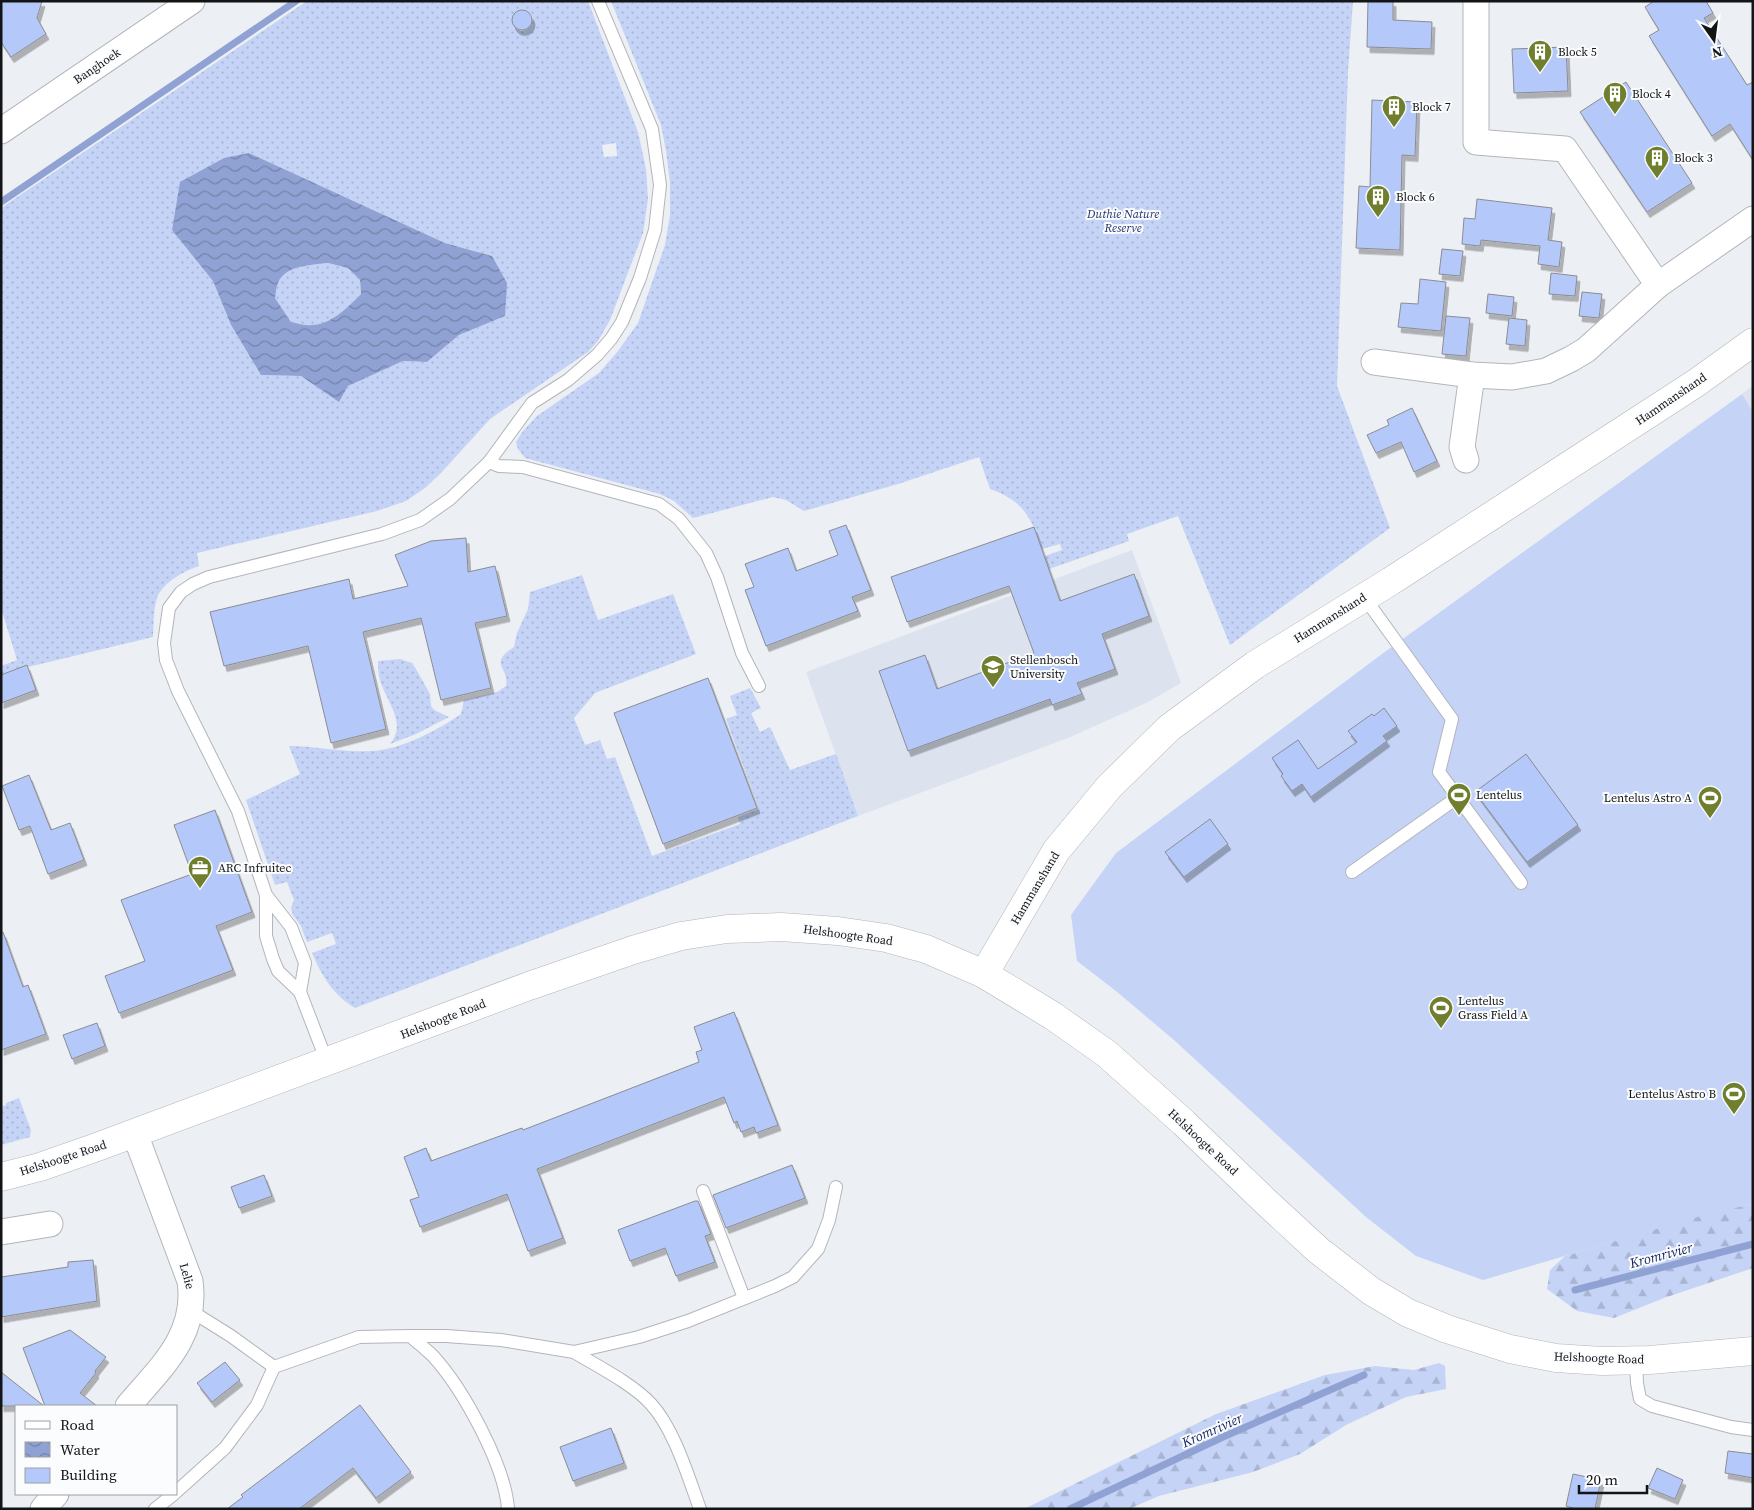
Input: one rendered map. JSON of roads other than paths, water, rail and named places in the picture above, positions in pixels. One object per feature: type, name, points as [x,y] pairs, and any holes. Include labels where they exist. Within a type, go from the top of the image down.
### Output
[{"type":"main road","name":"Hammanshand","points":[[984,974],[1056,851],[1109,787],[1170,728],[1255,665],[1696,383],[1753,342]]},
{"type":"main road","name":"Helshoogte Road","points":[[1,1177],[40,1167],[135,1134],[529,986],[633,950],[681,936],[727,929],[781,927],[838,931],[886,938],[926,949],[984,974],[1053,1016],[1107,1054],[1184,1123],[1312,1244],[1378,1296],[1408,1313],[1447,1329],[1510,1349],[1556,1358],[1636,1361],[1753,1351]]},
{"type":"street","name":"Banghoek","points":[[1,131],[192,1]]},
{"type":"street","points":[[1476,1],[1476,142],[1564,149],[1658,285]]},
{"type":"street","points":[[1374,362],[1472,375],[1512,377],[1546,371],[1571,360],[1586,350],[1658,285],[1753,219]]},
{"type":"street","points":[[1466,460],[1462,447],[1472,375]]},
{"type":"street","name":"Lelie","points":[[129,1405],[169,1358],[183,1335],[193,1298],[190,1281],[135,1134]]},
{"type":"street","points":[[1,1232],[50,1224]]},
{"type":"street","points":[[43,1509],[55,1495]]},
{"type":"lane","points":[[300,992],[305,963],[291,927],[266,894],[238,811],[178,691],[166,660],[164,643],[169,608],[181,592],[209,577],[382,534],[420,520],[450,499],[489,462],[532,403],[568,380],[611,339],[626,313],[656,230],[660,185],[652,129],[598,1]]},
{"type":"lane","points":[[489,462],[498,466],[524,467],[659,504],[679,519],[706,553],[717,577],[742,653],[759,686]]},
{"type":"lane","points":[[1364,597],[1452,719],[1440,772],[1521,883]]},
{"type":"lane","points":[[1352,872],[1458,797]]},
{"type":"lane","points":[[266,894],[266,936],[273,959],[278,971],[300,992],[327,1062]]},
{"type":"lane","points":[[178,1490],[225,1448],[257,1404],[274,1367],[359,1337],[446,1336],[501,1340],[574,1352],[639,1337],[688,1321],[794,1277],[818,1249],[824,1235],[836,1187]]},
{"type":"lane","points":[[703,1191],[744,1298]]},
{"type":"lane","points":[[191,1311],[231,1336],[274,1367]]},
{"type":"lane","points":[[410,1336],[432,1355],[451,1380],[475,1419],[498,1464],[508,1509]]},
{"type":"lane","points":[[574,1352],[634,1390],[651,1404],[674,1443],[700,1509]]},
{"type":"lane","points":[[1636,1361],[1640,1400],[1652,1406],[1753,1430]]},
{"type":"lane","points":[[155,1509],[172,1495]]},
{"type":"water","points":[[249,153],[445,243],[492,256],[507,283],[505,316],[459,335],[427,362],[403,361],[348,386],[339,402],[301,376],[261,375],[231,325],[213,281],[172,230],[180,182],[224,158]],"holes":[[[328,263],[348,268],[360,280],[361,294],[339,314],[325,322],[309,325],[291,322],[275,298],[277,285],[282,277],[293,269],[307,265]]]},
{"type":"waterway","points":[[1,202],[296,1]]},
{"type":"waterway","name":"Kromrivier","points":[[1575,1290],[1753,1244]]},
{"type":"waterway","name":"Kromrivier","points":[[1070,1509],[1223,1437],[1364,1375]]},
{"type":"place","name":"Block 5","points":[[1540,73]]},
{"type":"place","name":"Block 4","points":[[1615,115]]},
{"type":"place","name":"Block 7","points":[[1394,128]]},
{"type":"place","name":"Block 3","points":[[1657,179]]},
{"type":"place","name":"Block 6","points":[[1378,218]]},
{"type":"place","name":"Stellenbosch University","points":[[993,688]]},
{"type":"place","name":"Lentelus","points":[[1459,816]]},
{"type":"place","name":"Lentelus Astro A","points":[[1710,819]]},
{"type":"place","name":"ARC Infruitec","points":[[200,889]]},
{"type":"place","name":"Lentelus Grass Field A","points":[[1441,1029]]},
{"type":"place","name":"Lentelus Astro B","points":[[1734,1115]]},
{"type":"park label","name":"Duthie Nature Reserve","points":[[1123,221]]}]
